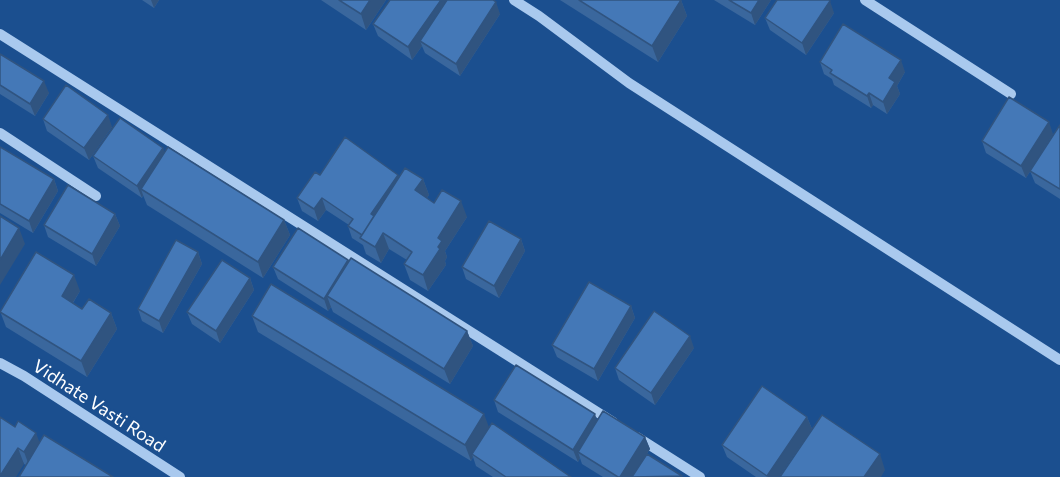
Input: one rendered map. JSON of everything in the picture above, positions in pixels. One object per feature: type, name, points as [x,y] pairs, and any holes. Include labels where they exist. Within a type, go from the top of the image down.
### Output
[{"type":"street","points":[[514,0],[629,83],[1060,360]]},
{"type":"street","points":[[865,0],[1011,94]]},
{"type":"street","points":[[0,34],[620,426]]},
{"type":"street","points":[[0,133],[96,196]]},
{"type":"street","name":"Vidhate Vasti Road","points":[[0,363],[24,376],[180,477]]},
{"type":"street","points":[[630,433],[700,477]]},
{"type":"building","points":[[339,0],[370,0],[361,14]]},
{"type":"building","points":[[390,0],[441,0],[408,47],[373,24]]},
{"type":"building","points":[[447,0],[493,0],[496,2],[456,64],[420,41]]},
{"type":"building","points":[[579,0],[681,0],[652,46]]},
{"type":"building","points":[[729,0],[759,0],[751,13]]},
{"type":"building","points":[[777,0],[830,1],[802,43],[765,18]]},
{"type":"building","points":[[843,24],[901,60],[889,78],[895,82],[883,102],[869,93],[867,96],[830,73],[832,70],[820,62]]},
{"type":"building","points":[[0,54],[44,81],[30,104],[0,85]]},
{"type":"building","points":[[66,85],[108,115],[84,148],[43,119]]},
{"type":"building","points":[[1009,97],[1049,122],[1021,166],[982,141]]},
{"type":"building","points":[[120,118],[163,148],[137,186],[93,156]]},
{"type":"building","points":[[1060,125],[1060,189],[1030,171]]},
{"type":"building","points":[[345,137],[398,175],[371,214],[374,216],[362,235],[348,226],[353,219],[322,198],[314,209],[297,198],[315,172],[320,175]]},
{"type":"building","points":[[0,147],[54,179],[29,221],[0,204]]},
{"type":"building","points":[[168,147],[284,220],[258,262],[141,189]]},
{"type":"building","points":[[405,168],[423,179],[415,190],[434,203],[442,190],[461,201],[438,238],[442,241],[438,247],[440,249],[423,275],[404,264],[412,252],[383,233],[375,247],[360,238]]},
{"type":"building","points":[[68,185],[115,214],[92,254],[44,225]]},
{"type":"building","points":[[0,216],[19,228],[0,260]]},
{"type":"building","points":[[489,221],[521,239],[494,286],[462,267]]},
{"type":"building","points":[[298,228],[348,260],[324,299],[273,267]]},
{"type":"building","points":[[176,240],[198,252],[159,321],[138,309]]},
{"type":"building","points":[[36,252],[74,275],[62,296],[82,309],[89,299],[111,313],[81,361],[0,312]]},
{"type":"building","points":[[351,258],[467,331],[444,369],[327,296]]},
{"type":"building","points":[[222,260],[250,278],[216,331],[187,312]]},
{"type":"building","points":[[589,282],[631,306],[594,369],[552,345]]},
{"type":"building","points":[[271,284],[484,414],[465,445],[252,316]]},
{"type":"building","points":[[654,311],[690,336],[651,393],[615,368]]},
{"type":"building","points":[[516,365],[595,414],[573,450],[494,400]]},
{"type":"building","points":[[762,386],[807,417],[767,476],[722,445]]},
{"type":"building","points":[[603,411],[645,437],[620,477],[578,452]]},
{"type":"building","points":[[822,415],[880,454],[864,477],[780,477]]},
{"type":"building","points":[[0,417],[15,427],[18,421],[36,433],[24,452],[18,448],[0,476]]},
{"type":"building","points":[[492,423],[571,477],[506,477],[472,454]]},
{"type":"building","points":[[44,435],[113,477],[19,477]]},
{"type":"building","points":[[647,454],[682,476],[632,477]]}]
